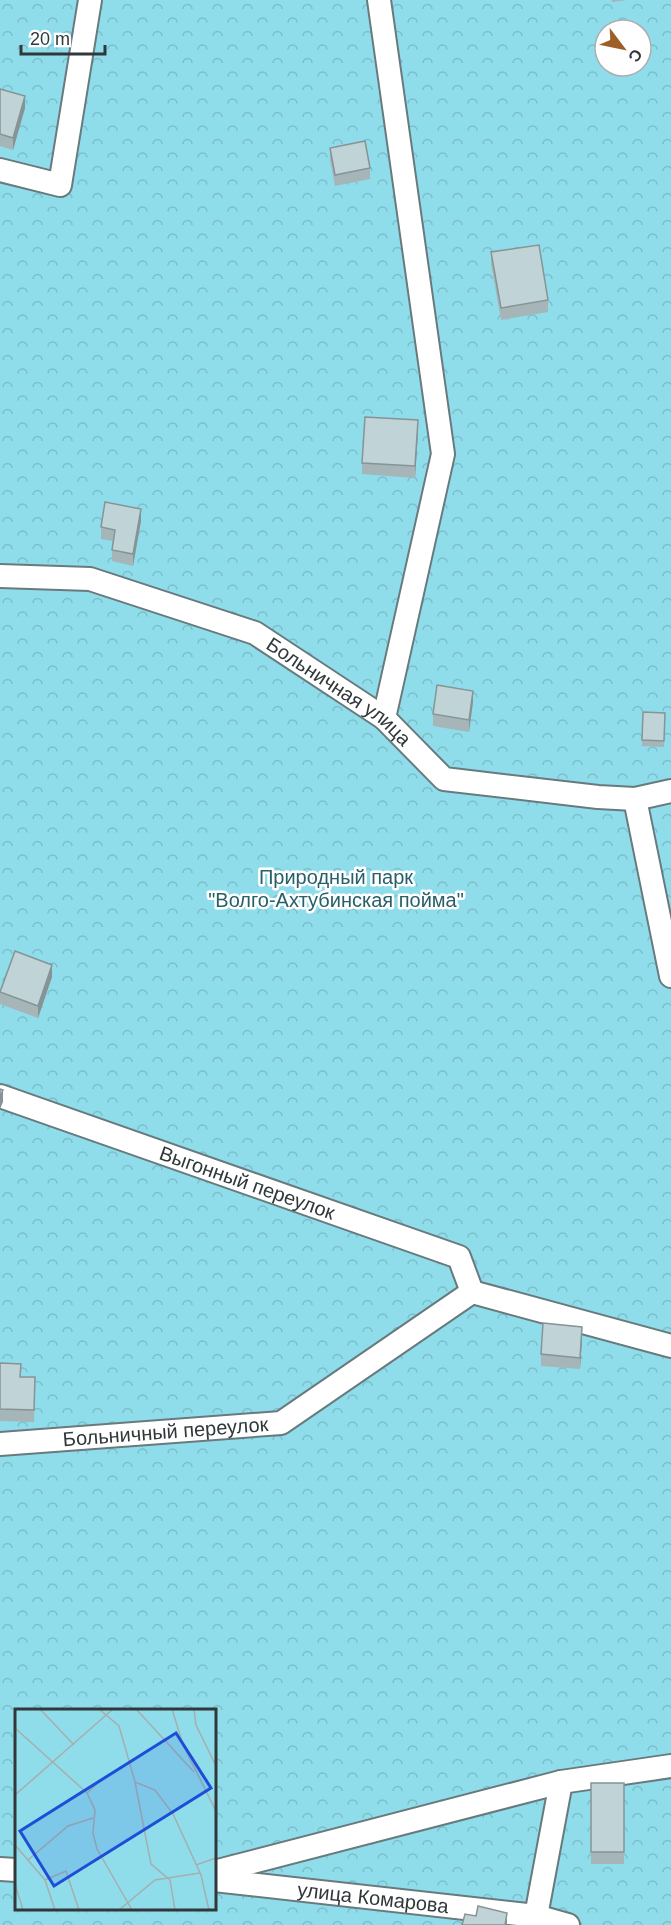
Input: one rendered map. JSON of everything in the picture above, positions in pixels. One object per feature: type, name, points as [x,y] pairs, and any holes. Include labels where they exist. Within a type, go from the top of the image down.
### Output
[{"type":"street","points":[[0,170],[60,185],[90,0]]},
{"type":"street","points":[[379,0],[443,454],[384,718]]},
{"type":"street","name":"Больничная улица","points":[[0,576],[90,579],[255,633],[384,718],[444,779],[598,797],[635,799],[671,791]]},
{"type":"street","points":[[635,799],[671,976]]},
{"type":"street","name":"Выгонный переулок","points":[[0,1096],[459,1257],[472,1292]]},
{"type":"street","points":[[472,1292],[671,1346]]},
{"type":"street","name":"Больничный переулок","points":[[0,1444],[281,1423],[472,1292]]},
{"type":"street","points":[[216,1871],[561,1782],[671,1766]]},
{"type":"street","points":[[536,1916],[561,1782]]},
{"type":"street","points":[[0,1869],[15,1870]]},
{"type":"street","name":"улица Комарова","points":[[216,1881],[536,1916],[568,1925]]},
{"type":"green space","name":"Природный парк \"Волго-Ахтубинская пойма\"","points":[[0,0],[671,0],[671,1925],[0,1925]]},
{"type":"building","points":[[0,89],[25,96],[13,138],[0,134]]},
{"type":"building","points":[[365,141],[370,168],[335,175],[330,148]]},
{"type":"building","points":[[539,245],[548,300],[501,308],[491,252]]},
{"type":"building","points":[[365,417],[418,420],[415,466],[362,463]]},
{"type":"building","points":[[105,502],[141,509],[133,554],[112,550],[115,530],[101,527]]},
{"type":"building","points":[[437,685],[473,691],[469,720],[433,714]]},
{"type":"building","points":[[643,712],[665,713],[664,741],[642,740]]},
{"type":"building","points":[[15,951],[52,965],[38,1006],[0,992]]},
{"type":"building","points":[[543,1323],[582,1327],[580,1358],[541,1354]]},
{"type":"building","points":[[0,1363],[21,1364],[20,1377],[35,1377],[34,1410],[0,1409]]},
{"type":"building","points":[[591,1783],[624,1783],[624,1852],[591,1852]]},
{"type":"building","points":[[478,1906],[507,1913],[505,1925],[462,1925],[465,1914],[476,1916]]}]
